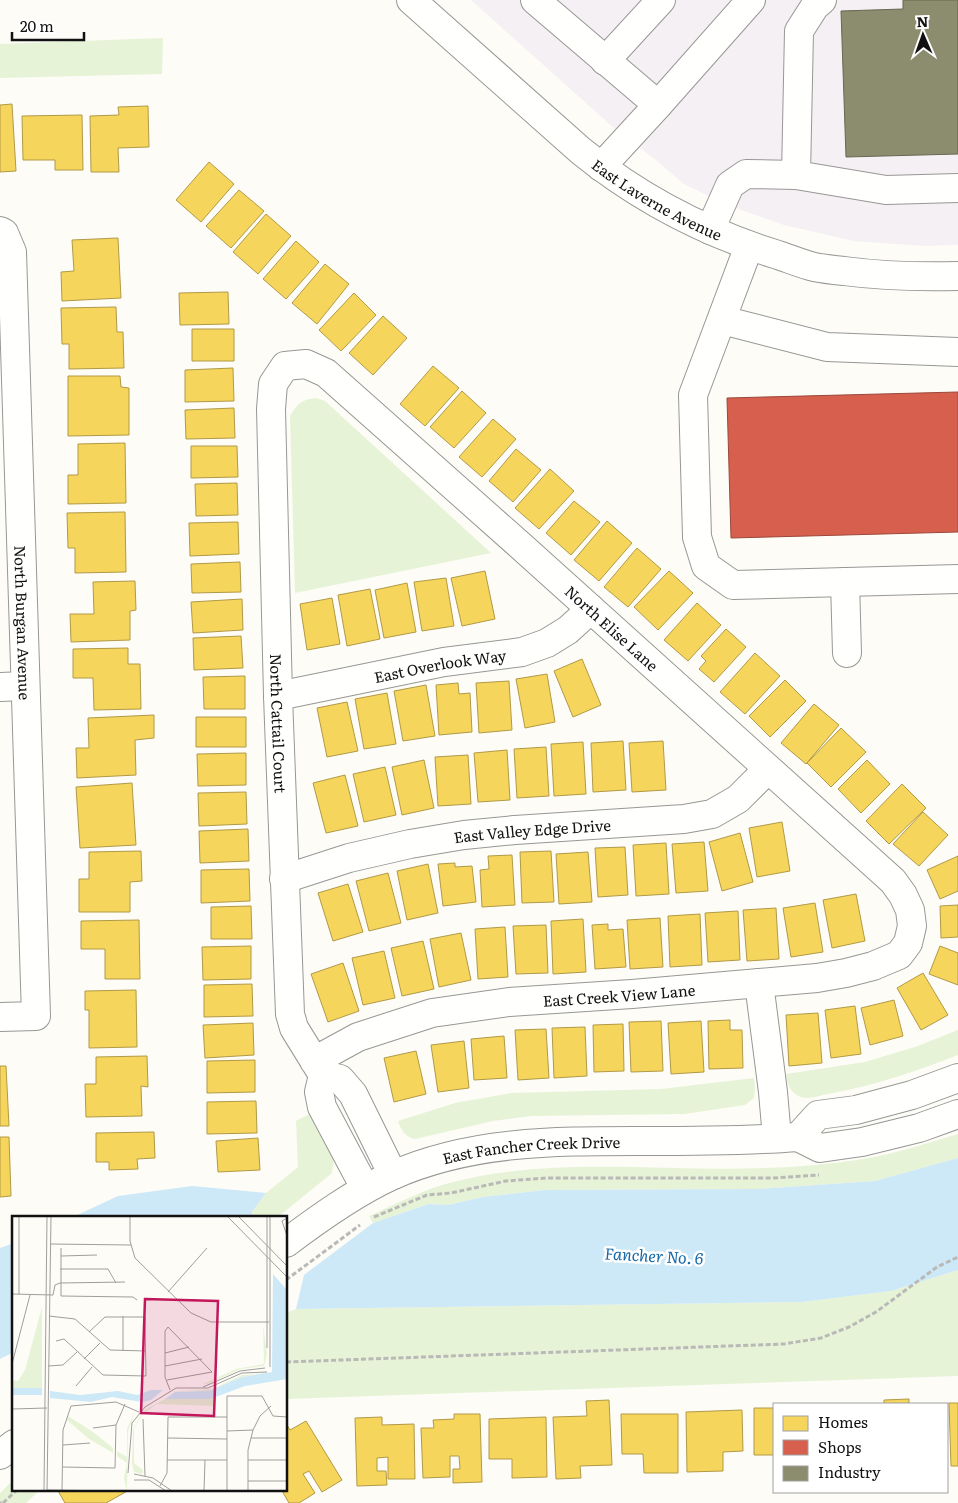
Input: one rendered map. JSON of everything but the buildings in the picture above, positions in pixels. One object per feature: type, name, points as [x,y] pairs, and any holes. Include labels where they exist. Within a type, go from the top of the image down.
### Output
[{"type":"street","name":"East Laverne Avenue","points":[[411,0],[581,151],[654,202],[710,230],[749,246],[815,267],[868,274],[920,277],[958,276]]},
{"type":"street","points":[[535,0],[658,104]]},
{"type":"street","points":[[606,61],[661,0]]},
{"type":"street","points":[[796,175],[799,32],[815,6],[822,0]]},
{"type":"street","points":[[602,167],[744,3]]},
{"type":"street","points":[[710,230],[730,184],[746,174],[796,175],[886,190],[958,188]]},
{"type":"street","name":"North Burgan Avenue","points":[[0,1017],[36,1016],[13,687],[12,252],[2,232]]},
{"type":"street","points":[[749,246],[693,396],[697,537],[706,566],[733,585],[958,578]]},
{"type":"street","points":[[722,320],[827,348],[958,352]]},
{"type":"street","name":"North Elise Lane","points":[[285,366],[306,364],[326,373],[591,609],[767,770],[893,881],[903,895],[910,910],[912,926]]},
{"type":"street","name":"North Cattail Court","points":[[285,366],[273,384],[271,409],[278,696],[290,1014],[294,1028],[319,1068]]},
{"type":"street","points":[[845,582],[847,653]]},
{"type":"street","name":"East Overlook Way","points":[[278,696],[444,662],[522,652],[547,643],[568,630],[591,609]]},
{"type":"street","name":"East Valley Edge Drive","points":[[284,879],[350,858],[410,844],[515,830],[684,819],[712,814],[738,799],[767,770]]},
{"type":"street","name":"East Creek View Lane","points":[[319,1068],[358,1037],[432,1013],[509,1002],[759,983],[817,978],[846,973],[872,966],[899,955],[908,943],[912,926]]},
{"type":"street","points":[[759,983],[773,1092],[788,1138]]},
{"type":"street","points":[[365,1188],[322,1107],[319,1092],[319,1068],[340,1079],[352,1094],[393,1175]]},
{"type":"street","points":[[788,1138],[818,1115],[856,1110],[903,1097],[958,1078]]},
{"type":"street","points":[[788,1138],[820,1148],[862,1142],[919,1128],[958,1114]]},
{"type":"street","name":"East Fancher Creek Drive","points":[[297,1235],[365,1188],[393,1175],[438,1159],[505,1145],[558,1141],[678,1141],[788,1138]]},
{"type":"street","points":[[0,1455],[12,1446]]},
{"type":"path","points":[[368,1219],[427,1195],[452,1193],[506,1181],[546,1178],[763,1178],[823,1175]]},
{"type":"path","points":[[288,1278],[360,1225]]},
{"type":"path","points":[[288,1362],[784,1344],[821,1338],[849,1327],[876,1312],[936,1267],[958,1257]]},
{"type":"path","points":[[1,1503],[17,1490]]},
{"type":"shaded area","points":[[471,0],[958,0],[958,245],[925,246],[854,241],[784,225],[727,205],[684,184],[615,129]]},
{"type":"green space","points":[[163,38],[162,74],[0,78],[0,44]]},
{"type":"green space","points":[[316,398],[325,401],[491,553],[295,593],[290,416],[300,403]]},
{"type":"green space","points":[[958,1030],[958,1055],[896,1077],[849,1090],[806,1098],[794,1093],[788,1083],[786,1074],[865,1062],[915,1047]]},
{"type":"green space","points":[[754,1078],[754,1098],[745,1105],[684,1114],[531,1116],[493,1121],[415,1139],[404,1133],[398,1121],[455,1103],[511,1093],[661,1089]]},
{"type":"green space","points":[[313,1112],[334,1159],[332,1173],[279,1216],[252,1216],[252,1212],[266,1193],[298,1167],[296,1121]]},
{"type":"green space","points":[[958,1134],[958,1158],[875,1181],[760,1189],[545,1190],[483,1197],[448,1205],[429,1204],[373,1223],[369,1216],[431,1189],[491,1174],[569,1167],[726,1169],[814,1165],[875,1157]]},
{"type":"green space","points":[[958,1270],[958,1376],[288,1399],[288,1312],[296,1309],[802,1302],[891,1291]]},
{"type":"green space","points":[[12,1481],[12,1490],[40,1490],[26,1503],[0,1503],[0,1493]]},
{"type":"water","name":"Fancher No. 6","points":[[958,1158],[958,1270],[891,1291],[802,1302],[296,1309],[304,1275],[373,1223],[429,1204],[448,1205],[483,1197],[545,1190],[760,1189],[875,1181]]},
{"type":"water","points":[[192,1186],[266,1193],[252,1212],[252,1216],[75,1216],[118,1196]]},
{"type":"water","points":[[12,1244],[12,1353],[0,1359],[0,1248]]}]
